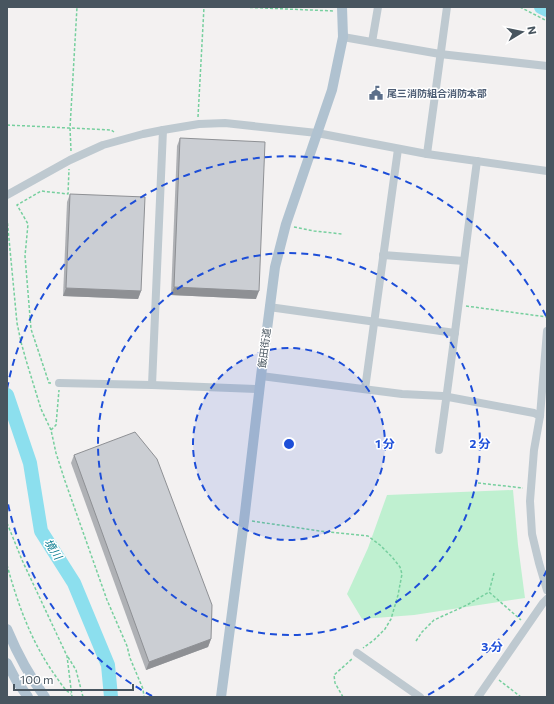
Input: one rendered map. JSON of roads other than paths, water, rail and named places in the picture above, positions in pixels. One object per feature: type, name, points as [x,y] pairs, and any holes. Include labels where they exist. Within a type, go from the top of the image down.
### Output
[{"type":"main road","name":"飯田街道","points":[[221,697],[275,268],[286,224],[332,90],[343,37],[342,9]]},
{"type":"main road","points":[[7,629],[27,671],[45,697]]},
{"type":"main road","points":[[7,662],[16,680],[28,697]]},
{"type":"street","points":[[372,42],[378,7]]},
{"type":"street","points":[[427,154],[447,7]]},
{"type":"street","points":[[343,37],[440,54],[547,66]]},
{"type":"street","points":[[7,195],[70,160],[103,145],[143,134],[199,124],[225,123],[317,133],[427,154],[547,171]]},
{"type":"street","points":[[152,385],[163,130]]},
{"type":"street","points":[[365,388],[398,149]]},
{"type":"street","points":[[439,450],[477,161]]},
{"type":"street","points":[[383,255],[464,261]]},
{"type":"street","points":[[269,307],[455,333]]},
{"type":"street","points":[[547,331],[540,416],[534,450],[530,501],[532,534],[538,563],[547,590]]},
{"type":"street","points":[[261,376],[365,388],[402,394],[443,396],[447,398],[534,413],[540,416]]},
{"type":"street","points":[[59,383],[259,389]]},
{"type":"street","points":[[478,697],[543,603],[547,600]]},
{"type":"street","points":[[357,653],[420,697]]},
{"type":"waterway","points":[[541,7],[547,10]]},
{"type":"waterway","name":"境川","points":[[7,395],[30,463],[41,531],[74,583],[108,665],[111,697]]},
{"type":"place","name":"尾三消防組合消防本部","points":[[376,93]]}]
